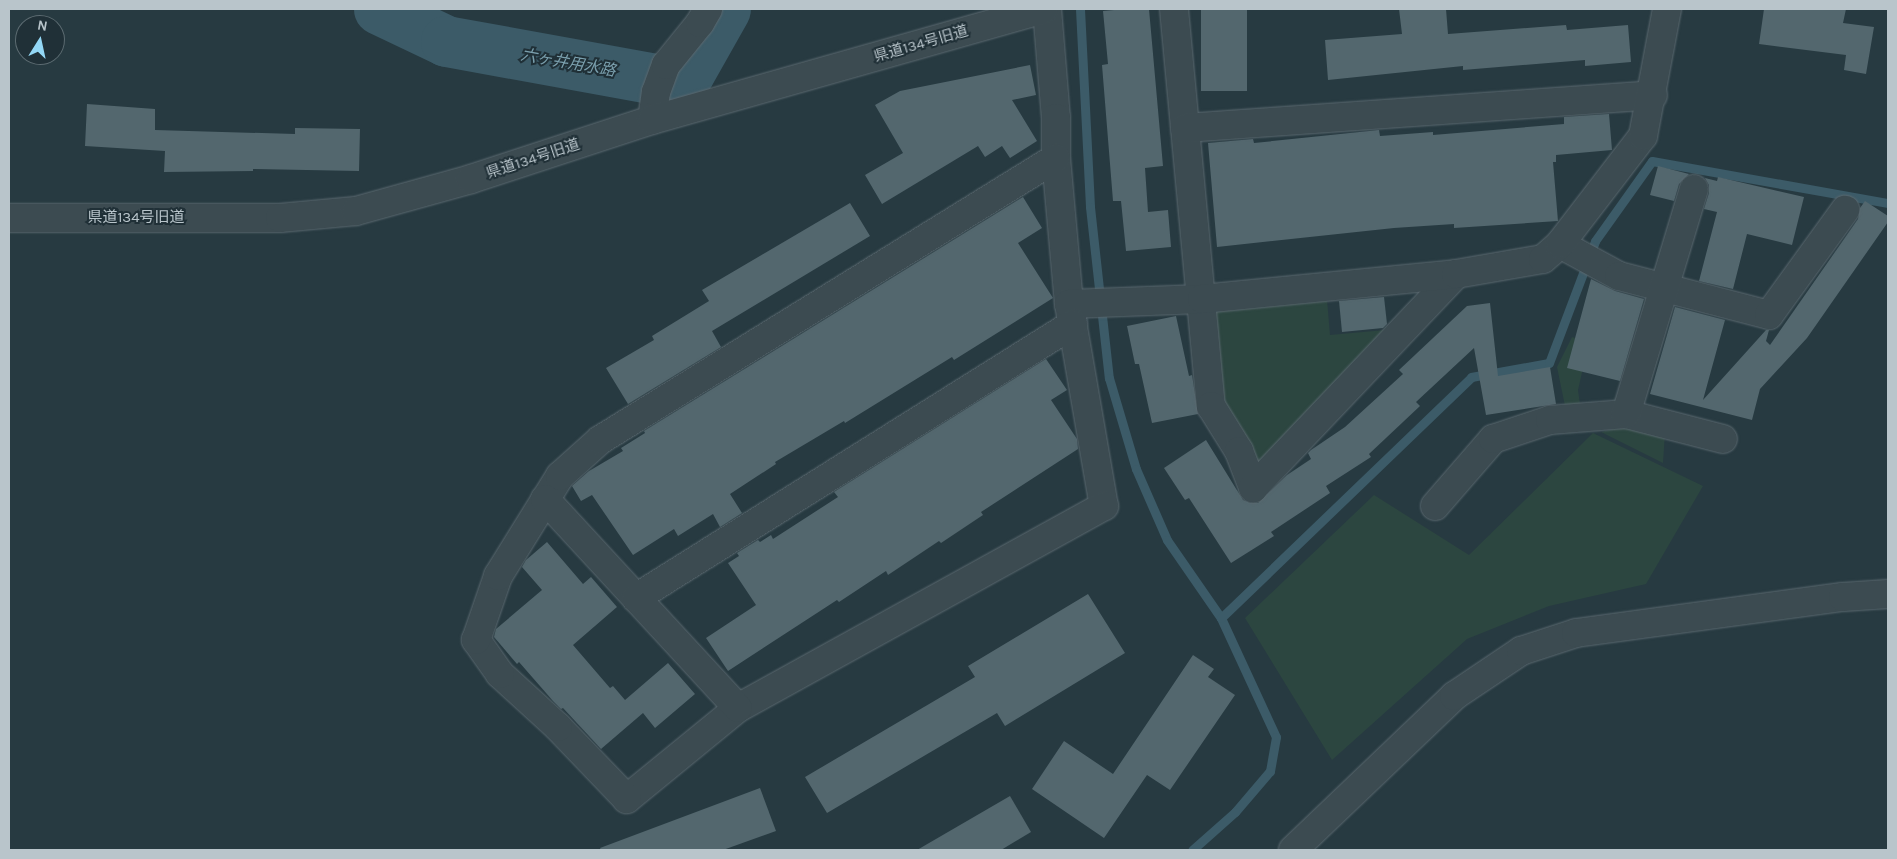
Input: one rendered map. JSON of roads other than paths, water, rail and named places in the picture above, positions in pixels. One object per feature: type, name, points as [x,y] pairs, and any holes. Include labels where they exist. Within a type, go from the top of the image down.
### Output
[{"type":"street","points":[[652,120],[656,92],[666,65],[700,23],[708,9]]},
{"type":"street","points":[[1046,9],[1056,118],[1056,158],[1104,506],[738,708],[627,799],[558,727],[500,674],[476,640],[498,576],[560,476],[600,440],[1056,158]]},
{"type":"street","name":"県道134号旧道","points":[[9,218],[280,218],[356,211],[471,179],[652,120],[1046,9]]},
{"type":"street","points":[[1174,9],[1211,406],[1238,451],[1253,488],[1456,274]]},
{"type":"street","points":[[1579,254],[1643,136],[1653,95],[1667,9]]},
{"type":"street","points":[[1185,128],[1653,95]]},
{"type":"street","points":[[1626,414],[1694,189]]},
{"type":"street","points":[[636,598],[1077,311],[1118,302],[1202,299],[1456,274],[1579,254],[1619,276],[1769,315],[1845,210]]},
{"type":"street","points":[[1435,506],[1493,439],[1550,420],[1626,414],[1723,439]]},
{"type":"street","points":[[545,499],[738,708]]},
{"type":"street","points":[[1293,850],[1454,696],[1521,651],[1576,634],[1843,597],[1888,594]]},
{"type":"waterway","name":"六ヶ井用水路","points":[[379,9],[446,41],[671,82],[689,73],[725,9]]},
{"type":"waterway","points":[[1080,9],[1090,207],[1109,378],[1136,469],[1167,540],[1221,618],[1276,737],[1270,771],[1235,812],[1192,850]]},
{"type":"waterway","points":[[1221,618],[1471,377],[1549,363],[1595,241],[1652,161],[1888,203]]}]
